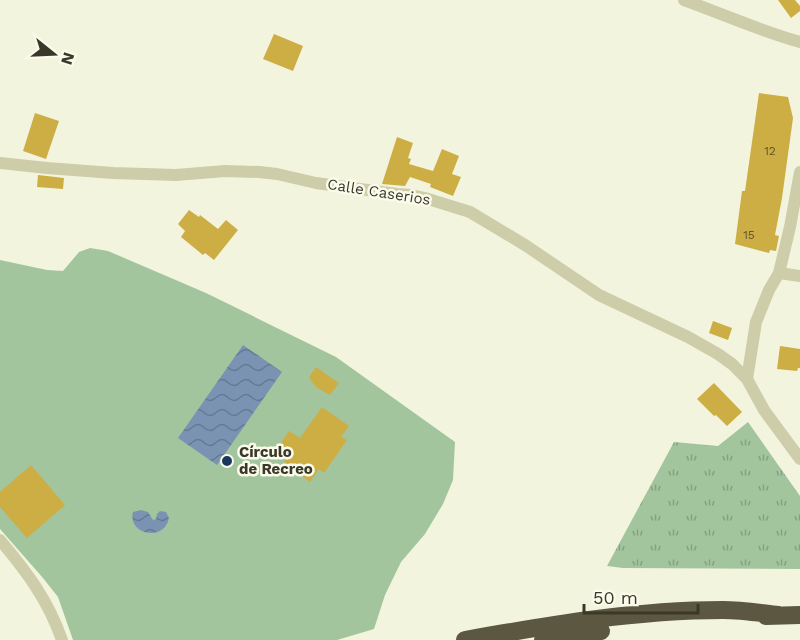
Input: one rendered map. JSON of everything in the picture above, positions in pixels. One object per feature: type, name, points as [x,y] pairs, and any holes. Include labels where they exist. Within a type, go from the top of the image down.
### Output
[{"type":"highway","points":[[465,640],[573,622],[645,614],[726,610],[800,615]]},
{"type":"highway","points":[[543,640],[629,628],[778,615]]},
{"type":"street","points":[[684,0],[771,34],[800,42]]},
{"type":"street","name":"Calle Caserios","points":[[0,163],[113,173],[176,175],[225,171],[260,172],[316,183],[425,198],[470,212],[525,245],[599,296],[670,328],[732,364],[747,379],[764,410],[800,459]]},
{"type":"street","points":[[747,379],[756,322],[779,273],[800,172]]},
{"type":"street","points":[[779,273],[800,276]]},
{"type":"street","points":[[0,540],[44,598],[62,640]]},
{"type":"green space","name":"Círculo de Recreo","points":[[90,248],[108,251],[206,293],[336,357],[455,442],[453,480],[443,504],[425,534],[401,562],[385,595],[374,629],[337,640],[73,640],[58,597],[0,529],[0,260],[63,271],[79,252]]},
{"type":"green space","points":[[748,422],[800,496],[800,569],[607,566],[674,442],[718,446]]},
{"type":"water","points":[[243,345],[282,372],[217,465],[178,438]]},
{"type":"water","points":[[141,510],[148,512],[153,520],[160,511],[166,512],[169,518],[166,526],[154,533],[140,530],[135,526],[133,512]]},
{"type":"building","points":[[778,0],[795,0],[800,6],[800,11],[791,18]]},
{"type":"building","points":[[274,34],[303,46],[293,71],[263,59]]},
{"type":"building","points":[[759,93],[788,97],[793,118],[775,235],[779,236],[776,251],[770,250],[769,253],[735,244]]},
{"type":"building","points":[[35,113],[59,121],[46,159],[23,151]]},
{"type":"building","points":[[397,137],[413,143],[408,158],[411,159],[409,164],[433,171],[442,149],[459,156],[452,174],[461,177],[453,196],[430,187],[431,184],[410,177],[405,186],[382,184]]},
{"type":"building","points":[[38,175],[64,178],[63,189],[37,187]]},
{"type":"building","points":[[189,210],[199,217],[200,215],[218,229],[226,220],[238,230],[214,260],[205,253],[203,255],[181,237],[185,231],[178,224]]},
{"type":"building","points":[[713,321],[732,328],[728,340],[709,333]]},
{"type":"building","points":[[780,346],[800,349],[800,368],[797,371],[777,369]]},
{"type":"building","points":[[316,367],[339,383],[330,395],[317,388],[309,377]]},
{"type":"building","points":[[714,383],[742,412],[727,426],[697,399]]},
{"type":"building","points":[[322,407],[349,426],[341,437],[347,440],[324,473],[319,469],[310,482],[284,462],[291,452],[280,444],[289,431],[300,438]]},
{"type":"building","points":[[31,465],[65,505],[27,538],[0,507],[0,492]]},
{"type":"place","name":"Círculo de Recreo","points":[[227,461]]}]
